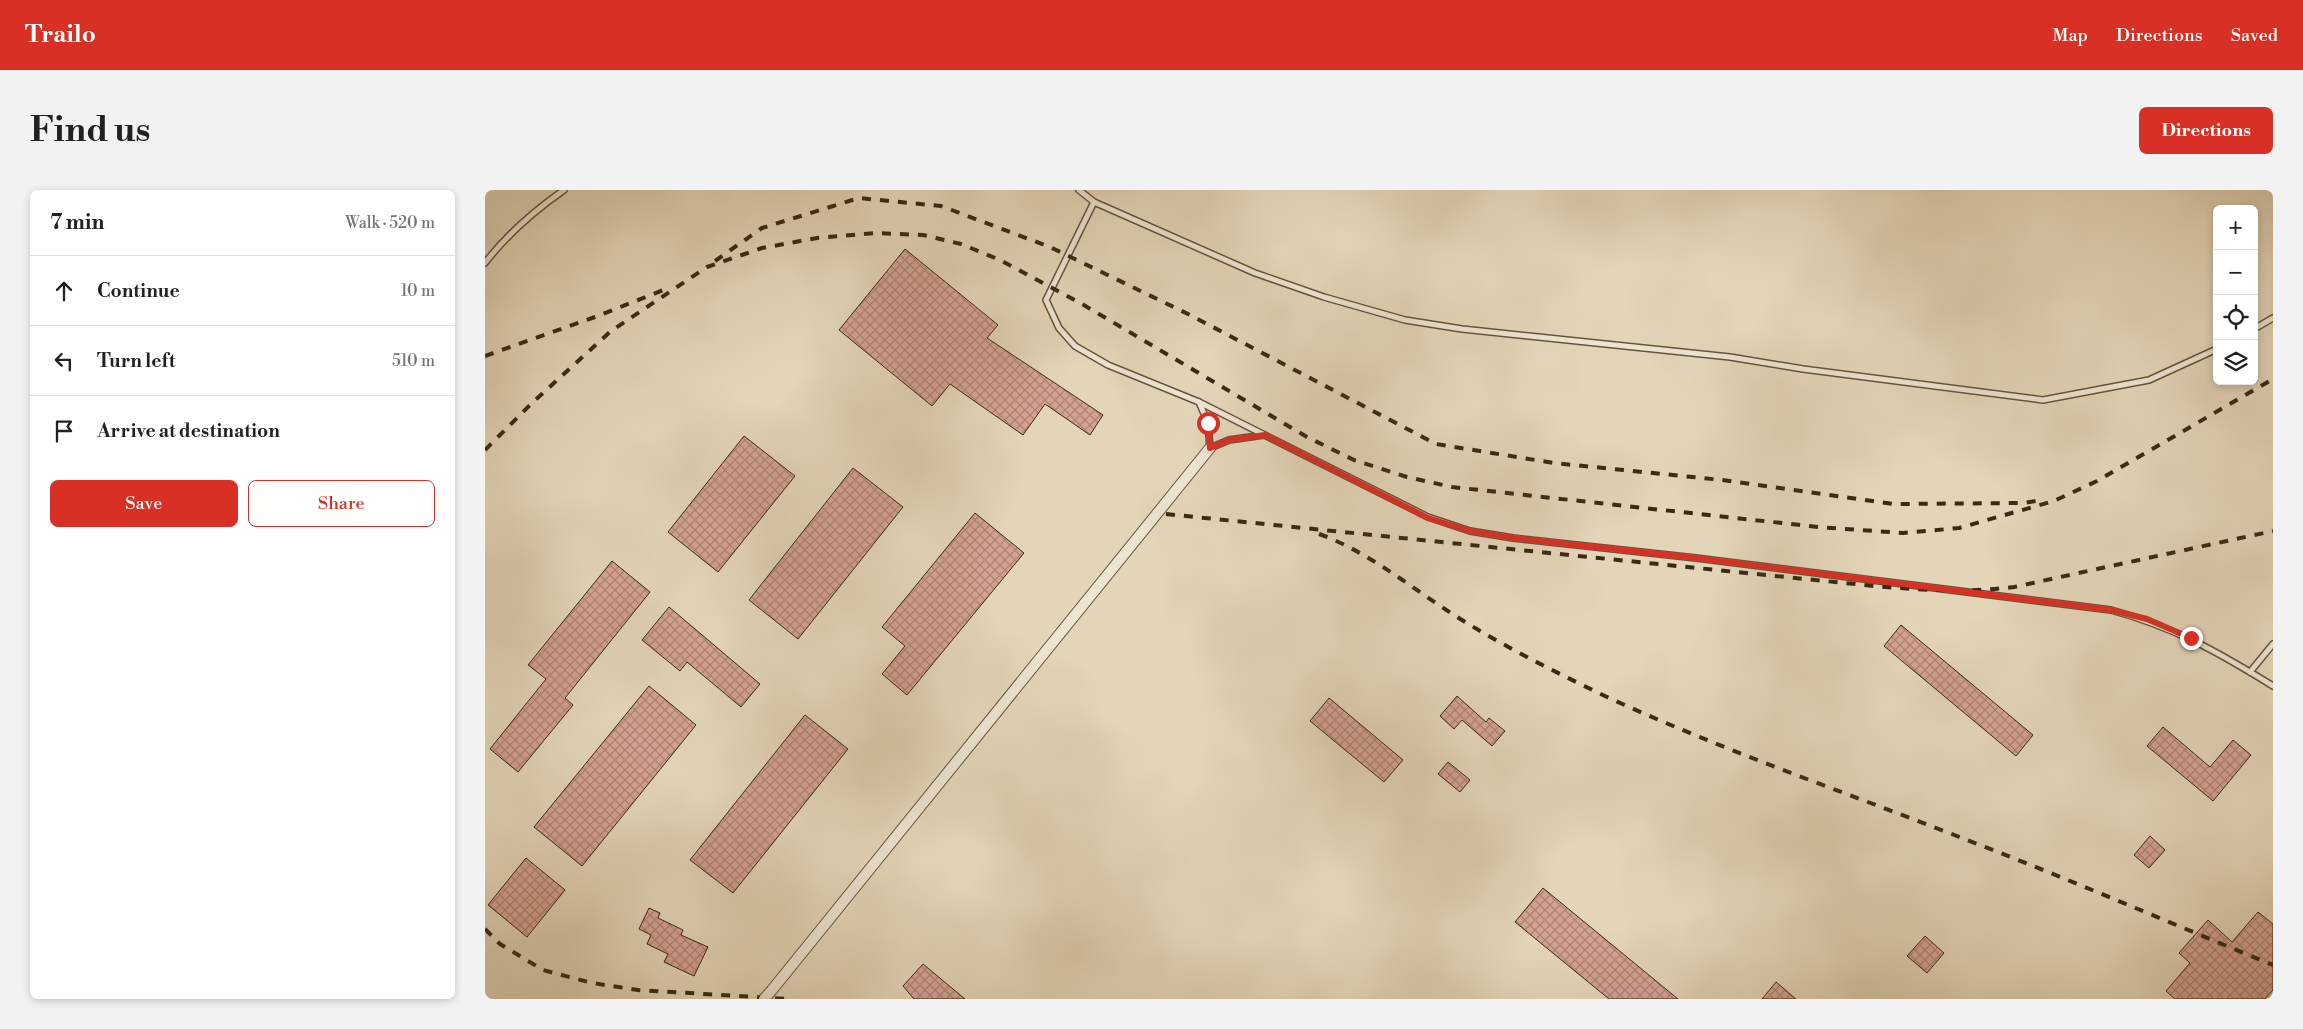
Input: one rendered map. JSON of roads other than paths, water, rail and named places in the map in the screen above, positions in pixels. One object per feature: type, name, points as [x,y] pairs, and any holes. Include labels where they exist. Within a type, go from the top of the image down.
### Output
[{"type":"street","points":[[764,999],[1210,448]]},
{"type":"lane","points":[[485,263],[500,243],[530,214],[564,190]]},
{"type":"lane","points":[[1079,190],[1094,202],[1255,273],[1324,297],[1405,320],[1462,329],[1730,357],[1803,369],[2043,400],[2149,380],[2213,351]]},
{"type":"lane","points":[[1094,202],[1046,300],[1059,328],[1075,346],[1109,366],[1199,402],[1428,518],[1470,531],[1513,538],[1696,558],[2111,610],[2147,619],[2191,638],[2273,686]]},
{"type":"lane","points":[[2258,327],[2273,318]]},
{"type":"lane","points":[[1199,402],[1208,423],[1210,448],[1229,440],[1265,435]]},
{"type":"lane","points":[[2250,672],[2273,644]]},
{"type":"railway","points":[[715,261],[762,228],[859,198],[941,206],[1050,247],[1188,314],[1436,444],[1554,463],[1722,480],[1894,504],[2024,503],[2036,501]]},
{"type":"railway","points":[[485,450],[532,403],[611,331],[707,267],[762,248],[817,238],[875,233],[923,235],[961,244],[1000,260],[1082,304],[1307,437],[1354,460],[1407,477],[1452,487],[1818,527],[1903,533],[1959,528],[2054,501],[2097,481],[2273,379]]},
{"type":"railway","points":[[485,356],[595,317],[666,289]]},
{"type":"railway","points":[[1166,514],[1874,586],[1944,590],[2014,587],[2273,531]]},
{"type":"railway","points":[[1319,534],[1372,560],[1454,615],[1491,637],[1607,697],[1699,737],[2017,859],[2273,965]]},
{"type":"railway","points":[[485,929],[500,944],[543,970],[592,983],[638,990],[789,999]]}]
